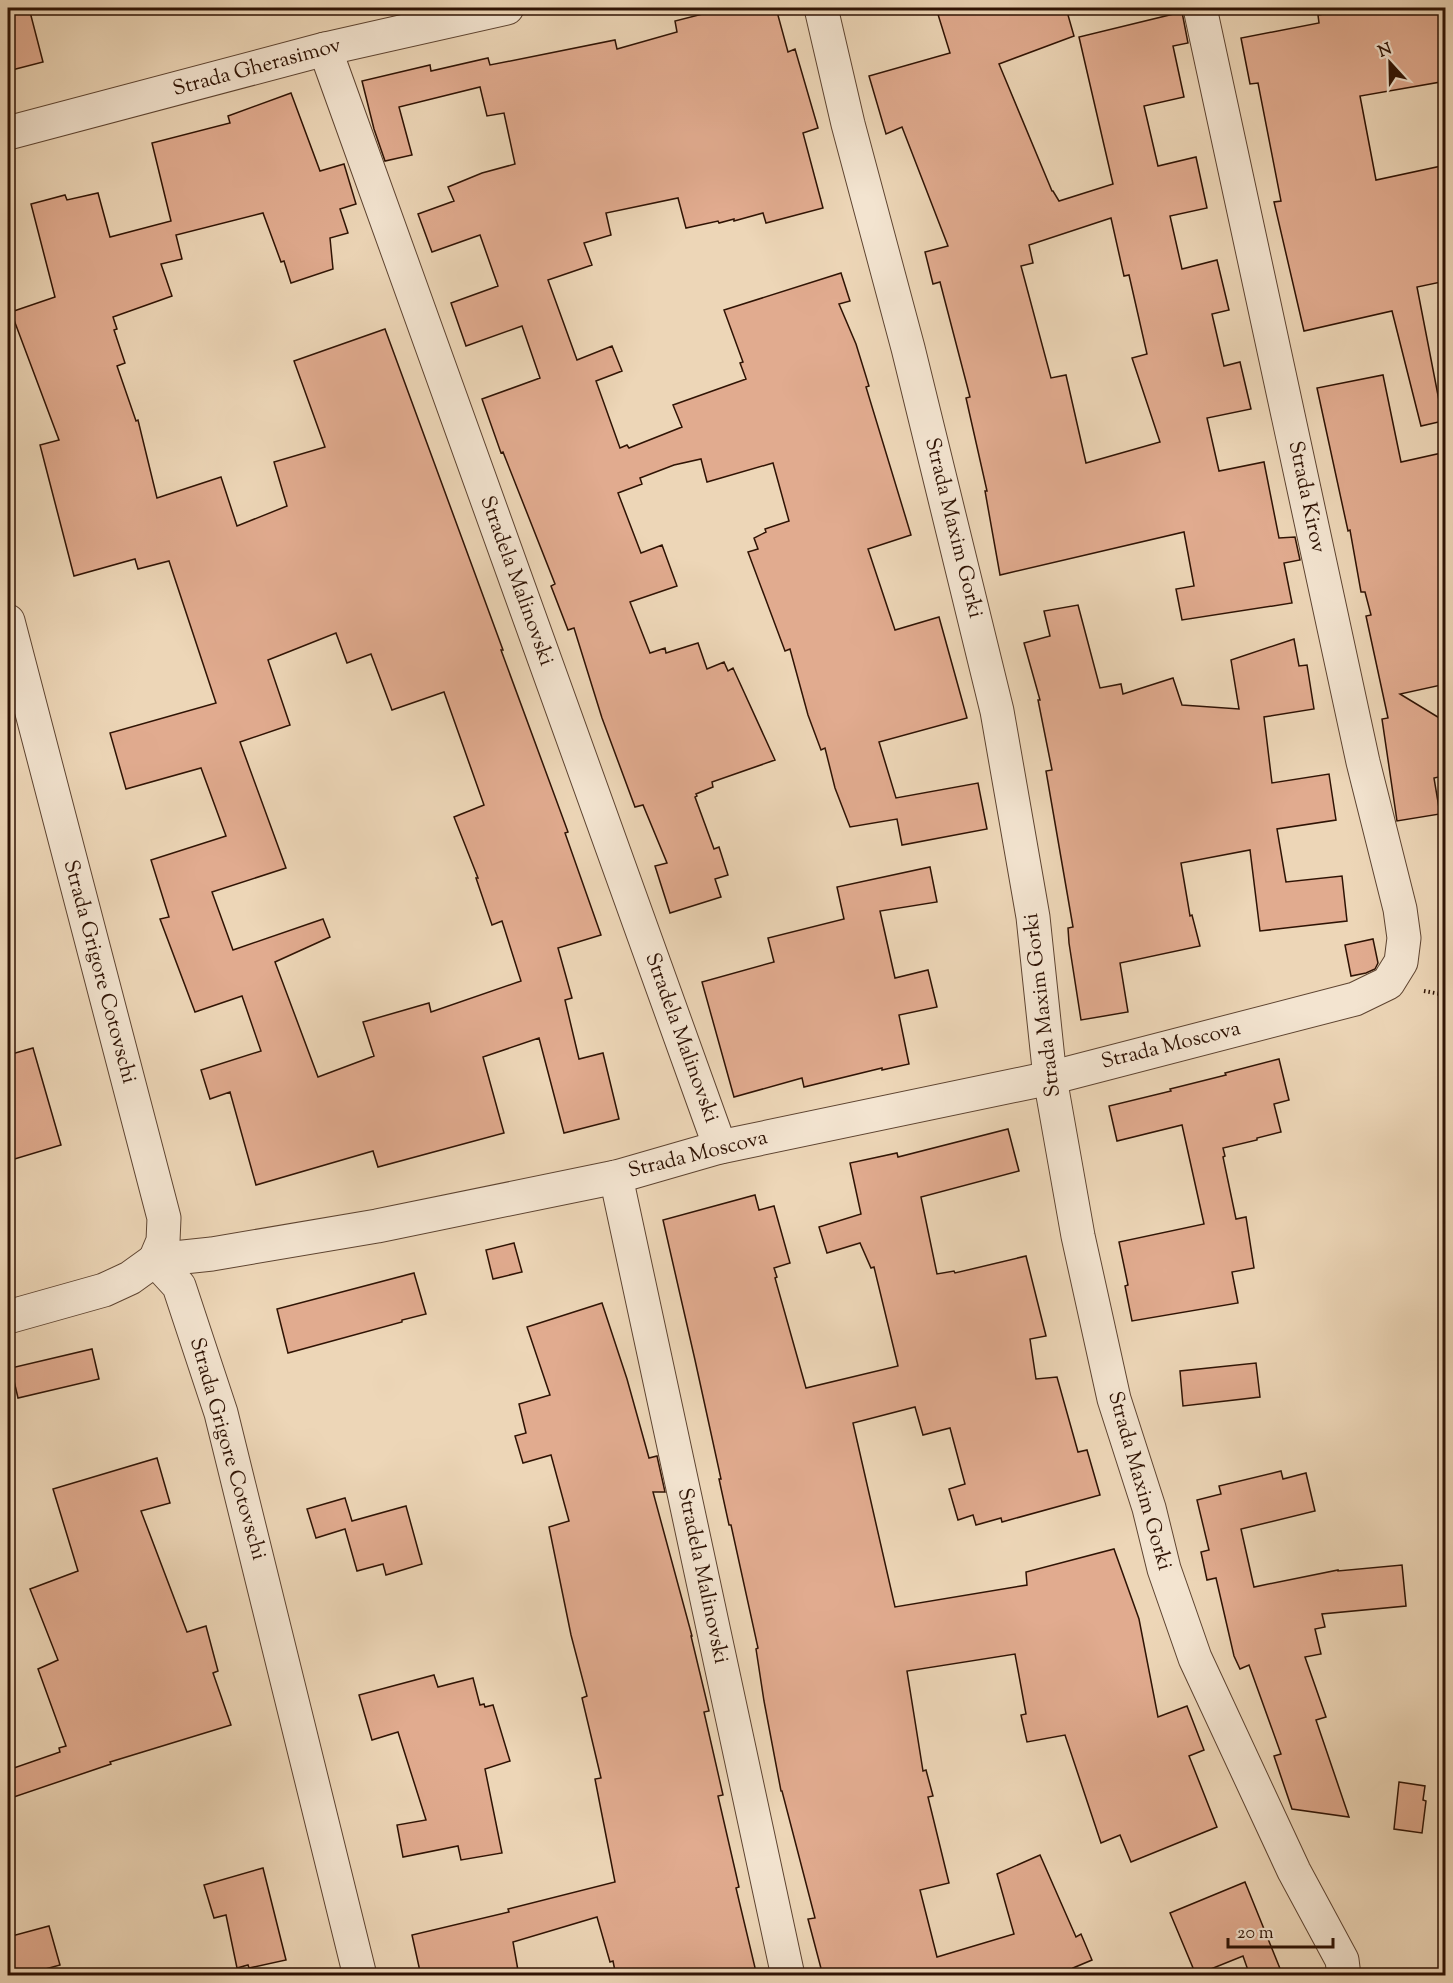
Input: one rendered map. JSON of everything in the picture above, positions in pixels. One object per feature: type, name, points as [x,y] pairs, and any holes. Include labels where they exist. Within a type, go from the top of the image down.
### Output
[{"type":"street","name":"Strada Gherasimov","points":[[8,133],[325,49],[507,8]]},
{"type":"street","name":"Strada Maxim Gorki","points":[[821,8],[848,124],[908,348],[998,711],[1033,917],[1050,1078],[1078,1236],[1114,1399],[1149,1508],[1164,1569],[1196,1658],[1294,1871],[1342,1960],[1344,1976]]},
{"type":"street","name":"Strada Kirov","points":[[1200,8],[1363,762],[1400,909],[1404,938],[1401,962],[1388,983]]},
{"type":"street","name":"Stradela Malinovski","points":[[325,49],[720,1147]]},
{"type":"street","name":"Strada Grigore Cotovschi","points":[[8,621],[164,1218],[163,1240],[154,1260],[179,1286],[221,1413],[360,1976]]},
{"type":"street","name":"Strada Moscova","points":[[154,1260],[212,1254],[377,1226],[616,1177],[720,1147],[1050,1078],[1355,999],[1388,983]]},
{"type":"street","name":"Stradela Malinovski","points":[[616,1177],[788,1976]]},
{"type":"street","points":[[8,1317],[104,1290],[130,1278],[154,1260]]},
{"type":"building","points":[[8,8],[29,8],[43,62],[8,71]]},
{"type":"building","points":[[726,8],[776,8],[788,52],[795,49],[818,128],[803,133],[823,208],[766,223],[763,213],[734,221],[734,219],[719,223],[718,221],[686,228],[678,198],[606,213],[611,235],[584,243],[592,265],[548,280],[577,360],[612,346],[622,371],[596,381],[620,448],[627,445],[629,448],[682,427],[673,405],[746,379],[740,363],[743,362],[724,310],[841,273],[850,301],[839,304],[856,344],[869,386],[866,387],[911,535],[868,549],[895,630],[939,617],[967,718],[879,742],[896,798],[978,783],[987,829],[902,845],[897,819],[850,827],[835,788],[825,748],[821,750],[808,715],[790,649],[785,651],[748,552],[758,549],[754,538],[766,532],[765,529],[789,521],[773,463],[707,482],[701,459],[674,465],[640,478],[642,484],[618,493],[641,553],[662,545],[677,586],[630,602],[650,653],[665,648],[666,653],[698,643],[707,669],[724,662],[728,671],[733,668],[775,760],[712,782],[713,787],[696,794],[695,797],[714,849],[719,847],[728,875],[715,879],[721,897],[670,913],[655,866],[667,863],[643,805],[635,807],[602,718],[574,628],[568,630],[551,586],[555,584],[503,452],[501,453],[482,399],[540,378],[522,326],[466,346],[451,303],[498,286],[480,235],[432,252],[418,214],[454,201],[448,187],[482,173],[515,164],[504,113],[487,116],[480,87],[399,107],[412,155],[385,161],[362,81],[430,65],[431,71],[488,58],[490,65],[615,40],[617,49],[677,32],[675,21]]},
{"type":"building","points":[[936,8],[1066,8],[1074,36],[999,64],[1052,191],[1059,201],[1113,184],[1079,37],[1182,12],[1188,43],[1173,46],[1184,97],[1144,106],[1158,166],[1196,157],[1207,208],[1170,216],[1182,269],[1217,260],[1229,310],[1212,314],[1224,366],[1240,362],[1251,409],[1207,418],[1219,471],[1264,462],[1279,538],[1295,537],[1300,560],[1284,563],[1292,603],[1182,620],[1176,589],[1194,586],[1184,532],[1000,575],[985,491],[987,491],[966,398],[970,397],[940,282],[933,284],[925,252],[948,246],[902,127],[886,134],[869,76],[950,53]],"holes":[[[1111,218],[1124,276],[1129,275],[1147,354],[1132,358],[1160,442],[1086,463],[1066,375],[1051,378],[1021,266],[1033,263],[1029,245]]]},
{"type":"building","points":[[1359,8],[1443,8],[1446,21],[1446,81],[1360,96],[1376,180],[1446,165],[1446,281],[1417,287],[1443,421],[1421,426],[1392,311],[1304,331],[1274,202],[1281,201],[1258,83],[1250,84],[1241,38],[1319,23],[1318,15]]},
{"type":"building","points":[[291,93],[320,171],[344,164],[356,204],[340,209],[348,233],[330,238],[333,269],[291,283],[263,213],[176,235],[182,259],[161,264],[172,296],[113,317],[117,329],[114,330],[125,363],[117,366],[136,421],[138,420],[157,498],[221,477],[237,526],[287,506],[274,462],[325,447],[294,361],[385,329],[568,832],[565,833],[601,935],[558,948],[572,998],[565,1000],[579,1059],[603,1053],[619,1119],[564,1133],[539,1038],[483,1057],[504,1133],[378,1167],[373,1151],[256,1185],[230,1092],[210,1099],[201,1070],[261,1051],[242,996],[195,1012],[160,919],[169,917],[151,860],[226,836],[201,768],[126,789],[110,733],[216,703],[169,561],[138,569],[135,559],[74,576],[40,445],[59,440],[11,312],[55,297],[31,204],[65,195],[67,200],[98,193],[110,237],[171,221],[152,143],[230,123],[228,116]],"holes":[[[336,633],[347,663],[371,654],[392,710],[444,692],[484,805],[454,817],[478,878],[476,878],[492,925],[502,921],[521,981],[431,1012],[429,1003],[363,1022],[374,1056],[318,1077],[275,962],[330,937],[323,919],[233,950],[212,892],[286,868],[240,742],[290,725],[268,660]]]},
{"type":"building","points":[[1383,375],[1401,462],[1446,452],[1446,684],[1400,694],[1446,722],[1446,752],[1439,751],[1443,776],[1434,778],[1440,814],[1397,821],[1382,719],[1388,718],[1366,616],[1371,615],[1365,592],[1361,592],[1350,530],[1348,531],[1317,388]]},
{"type":"building","points":[[1078,605],[1100,688],[1121,684],[1123,694],[1173,678],[1182,705],[1239,709],[1231,660],[1294,639],[1299,666],[1307,665],[1314,709],[1264,717],[1272,783],[1329,774],[1336,820],[1277,829],[1286,882],[1342,876],[1347,921],[1260,931],[1250,850],[1181,863],[1190,916],[1192,915],[1200,946],[1120,963],[1128,1012],[1081,1020],[1069,943],[1068,928],[1073,927],[1046,771],[1052,770],[1038,700],[1040,700],[1024,643],[1050,636],[1044,611]]},
{"type":"building","points":[[930,867],[937,902],[880,911],[895,978],[928,970],[937,1007],[899,1015],[909,1064],[882,1070],[882,1068],[804,1087],[802,1078],[734,1097],[702,982],[774,962],[768,938],[844,919],[837,887]]},
{"type":"building","points":[[1373,939],[1378,963],[1375,969],[1351,976],[1345,945]]},
{"type":"building","points":[[33,1048],[61,1145],[8,1161],[8,1055]]},
{"type":"building","points":[[1279,1059],[1289,1100],[1274,1104],[1281,1132],[1223,1148],[1236,1219],[1246,1217],[1254,1268],[1232,1272],[1238,1303],[1132,1321],[1125,1286],[1128,1285],[1119,1242],[1204,1224],[1182,1125],[1117,1141],[1109,1106],[1171,1091],[1170,1089]]},
{"type":"building","points":[[1008,1129],[1019,1171],[921,1197],[937,1274],[954,1271],[955,1273],[1026,1256],[1046,1336],[1030,1339],[1036,1379],[1057,1377],[1078,1452],[1087,1450],[1100,1495],[1002,1522],[1001,1518],[976,1525],[973,1515],[958,1520],[949,1489],[965,1484],[950,1428],[923,1435],[915,1407],[853,1423],[895,1607],[1027,1585],[1026,1572],[1114,1549],[1139,1619],[1158,1717],[1187,1706],[1204,1750],[1189,1756],[1217,1827],[1131,1862],[1120,1835],[1101,1843],[1065,1735],[1027,1742],[1021,1715],[1026,1714],[1015,1654],[907,1671],[923,1771],[926,1770],[933,1796],[928,1797],[949,1883],[920,1890],[937,1957],[1014,1934],[997,1874],[1040,1855],[1076,1937],[1081,1934],[1092,1960],[1073,1968],[1076,1976],[823,1976],[808,1919],[815,1918],[781,1791],[764,1701],[756,1649],[758,1648],[663,1220],[755,1195],[759,1210],[774,1206],[790,1263],[774,1268],[777,1277],[775,1278],[806,1388],[898,1366],[874,1267],[871,1268],[860,1243],[827,1253],[819,1227],[861,1214],[850,1163],[897,1153],[898,1157]]},
{"type":"building","points":[[514,1243],[522,1272],[493,1279],[486,1250]]},
{"type":"building","points":[[414,1273],[426,1314],[288,1353],[277,1309]]},
{"type":"building","points":[[602,1303],[627,1379],[649,1458],[657,1456],[665,1492],[653,1492],[692,1636],[709,1711],[704,1712],[723,1795],[718,1796],[739,1887],[736,1888],[757,1976],[616,1976],[597,1917],[513,1942],[519,1976],[421,1976],[412,1935],[509,1912],[508,1909],[615,1882],[595,1779],[601,1778],[582,1698],[587,1696],[571,1635],[549,1527],[569,1521],[551,1455],[523,1463],[515,1436],[526,1433],[519,1404],[550,1395],[527,1327]]},
{"type":"building","points":[[92,1349],[99,1379],[18,1398],[11,1368]]},
{"type":"building","points":[[1256,1363],[1260,1397],[1183,1406],[1180,1371]]},
{"type":"building","points":[[157,1458],[170,1503],[141,1511],[187,1632],[206,1626],[218,1671],[213,1673],[231,1725],[110,1762],[111,1764],[8,1799],[8,1770],[60,1752],[59,1748],[66,1746],[38,1669],[58,1660],[30,1589],[78,1571],[53,1489]]},
{"type":"building","points":[[1281,1471],[1283,1479],[1306,1473],[1315,1511],[1241,1529],[1254,1587],[1338,1570],[1402,1565],[1406,1606],[1322,1614],[1325,1627],[1315,1629],[1321,1654],[1305,1657],[1326,1717],[1316,1720],[1349,1817],[1292,1809],[1274,1756],[1281,1754],[1249,1665],[1240,1669],[1234,1656],[1216,1578],[1207,1580],[1201,1552],[1209,1550],[1197,1500],[1221,1494],[1219,1486]]},
{"type":"building","points":[[345,1498],[352,1521],[406,1506],[422,1564],[386,1575],[383,1564],[357,1571],[345,1529],[316,1538],[307,1509]]},
{"type":"building","points":[[434,1675],[438,1687],[473,1678],[480,1705],[484,1704],[485,1707],[493,1705],[510,1761],[485,1769],[502,1853],[461,1860],[458,1846],[403,1857],[397,1825],[426,1820],[398,1732],[372,1740],[359,1695]]},
{"type":"building","points":[[1399,1782],[1425,1786],[1423,1800],[1426,1801],[1422,1833],[1394,1829]]},
{"type":"building","points":[[263,1868],[286,1960],[249,1968],[248,1965],[237,1968],[226,1915],[214,1918],[204,1885]]},
{"type":"building","points":[[1245,1882],[1283,1976],[1250,1976],[1243,1956],[1196,1975],[1170,1913]]},
{"type":"building","points":[[49,1926],[60,1965],[20,1976],[8,1976],[8,1937]]}]
